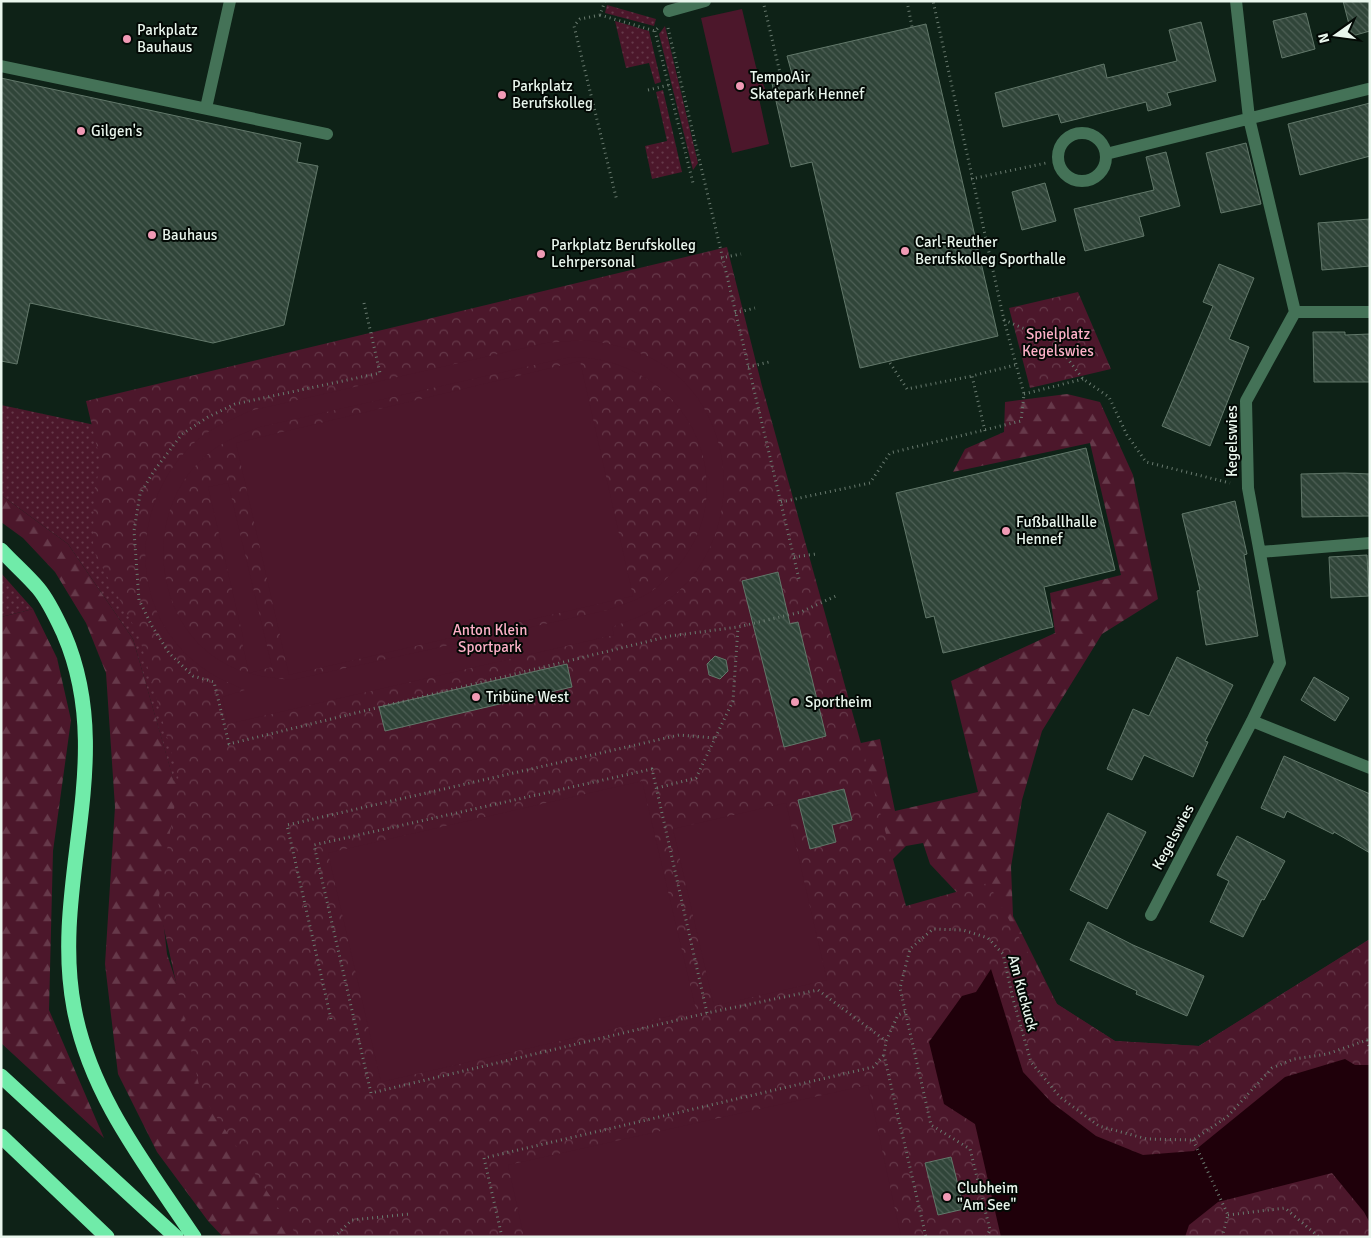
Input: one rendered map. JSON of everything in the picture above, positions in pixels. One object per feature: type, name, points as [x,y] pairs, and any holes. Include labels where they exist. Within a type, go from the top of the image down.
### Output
[{"type":"highway","points":[[1,550],[39,589],[58,620],[73,655],[82,694],[86,731],[85,793],[73,884],[68,956],[74,1008],[88,1058],[119,1126],[194,1237]]},
{"type":"highway","points":[[1,1076],[176,1237]]},
{"type":"highway","points":[[1,1136],[107,1237]]},
{"type":"street","points":[[206,108],[230,1]]},
{"type":"street","points":[[669,11],[705,1]]},
{"type":"street","points":[[1236,1],[1249,118],[1296,312],[1370,312]]},
{"type":"street","points":[[1,66],[327,134]]},
{"type":"street","points":[[1106,154],[1368,88]]},
{"type":"street","points":[[1078,133],[1085,133],[1099,140],[1106,154],[1102,169],[1090,179],[1082,181],[1067,176],[1052,162],[1058,155],[1064,141],[1078,133]]},
{"type":"street","name":"Kegelswies","points":[[1151,915],[1252,721],[1280,663],[1248,488],[1246,401],[1296,312]]},
{"type":"street","points":[[1260,552],[1370,543]]},
{"type":"street","points":[[1252,721],[1370,768]]},
{"type":"path","points":[[600,14],[605,1]]},
{"type":"path","points":[[763,1],[781,77]]},
{"type":"path","points":[[907,1],[912,27]]},
{"type":"path","points":[[781,502],[870,483],[890,453],[1022,421],[1024,394],[1015,365],[971,179],[933,1]]},
{"type":"path","points":[[617,201],[574,26],[580,20],[600,14],[656,31]]},
{"type":"path","points":[[656,31],[666,18],[721,258],[799,579]]},
{"type":"path","points":[[656,31],[692,183]]},
{"type":"path","points":[[648,90],[668,85]]},
{"type":"path","points":[[971,179],[1052,162]]},
{"type":"path","points":[[721,258],[741,254]]},
{"type":"path","points":[[364,303],[380,373],[235,404],[208,416],[182,434],[154,471],[140,494],[134,532],[139,600],[152,626],[170,652],[194,676],[214,682],[229,744],[670,636],[738,627],[801,612],[838,595]]},
{"type":"path","points":[[735,313],[755,308]]},
{"type":"path","points":[[1004,320],[1055,342],[1082,379],[1109,397],[1127,435],[1146,462],[1248,488]]},
{"type":"path","points":[[748,366],[770,362]]},
{"type":"path","points":[[890,362],[907,390],[1015,365]]},
{"type":"path","points":[[972,376],[985,431]]},
{"type":"path","points":[[1024,394],[1082,379]]},
{"type":"path","points":[[794,557],[816,554]]},
{"type":"path","points":[[657,788],[696,778],[734,701],[738,627]]},
{"type":"path","points":[[331,1019],[287,825],[679,735],[715,738]]},
{"type":"path","points":[[707,1013],[652,769],[314,845],[372,1093],[707,1013],[818,990],[886,1041]]},
{"type":"path","name":"Am Kuckuck","points":[[986,1237],[990,1230],[970,1149],[931,1125],[900,988],[910,949],[933,929],[964,930],[988,938],[1003,954],[1012,999],[1031,1062],[1060,1097],[1099,1126],[1147,1139],[1193,1140]]},
{"type":"path","points":[[905,1012],[898,1015],[886,1041],[884,1055],[926,1237]]},
{"type":"path","points":[[1222,1237],[1228,1215],[1193,1140],[1227,1117],[1272,1068],[1294,1059],[1327,1054],[1368,1040],[1370,1049]]},
{"type":"path","points":[[502,1237],[484,1158],[873,1066],[884,1055]]},
{"type":"path","points":[[1228,1215],[1285,1208],[1319,1237]]},
{"type":"path","points":[[334,1237],[352,1220],[410,1214]]},
{"type":"green space","points":[[607,5],[656,19],[654,26],[605,13]]},
{"type":"green space","name":"TempoAir Skatepark Hennef","points":[[742,9],[756,67],[766,91],[758,94],[769,144],[732,153],[701,18]]},
{"type":"green space","points":[[615,21],[649,31],[661,82],[655,84],[649,63],[626,68]]},
{"type":"green space","points":[[665,26],[698,163],[693,170],[659,34]]},
{"type":"green space","points":[[663,90],[682,172],[652,179],[645,146],[667,141],[656,92]]},
{"type":"green space","name":"Anton Klein Sportpark","points":[[727,247],[762,386],[906,906],[988,883],[1057,1004],[1115,1041],[1199,1046],[1370,939],[1370,1237],[298,1237],[201,1094],[158,902],[179,780],[139,636],[93,550],[94,491],[101,464],[86,401]]},
{"type":"green space","name":"Spielplatz Kegelswies","points":[[1078,292],[1111,369],[1030,388],[1009,308]]},
{"type":"green space","points":[[584,340],[620,346],[645,355],[683,381],[705,410],[719,443],[724,478],[721,514],[710,548],[691,578],[658,607],[612,627],[614,635],[228,724],[222,697],[245,690],[201,667],[173,639],[157,612],[148,583],[145,553],[149,523],[158,494],[173,467],[200,438],[250,411],[546,343]],"holes":[[[570,357],[614,364],[651,382],[680,408],[699,442],[707,479],[703,517],[687,555],[651,592],[608,610],[292,680],[257,675],[236,669],[209,653],[188,631],[174,605],[165,576],[163,546],[168,516],[180,488],[198,463],[219,446],[260,427]]]},
{"type":"green space","points":[[580,361],[633,596],[289,675],[236,443]]},
{"type":"green space","points":[[1067,394],[1100,402],[1133,475],[1158,599],[1102,634],[1042,731],[1022,800],[1011,867],[1013,916],[1057,1004],[1115,1041],[1199,1046],[1370,939],[1143,1155],[978,915],[930,864],[923,843],[906,846],[890,862],[842,747],[880,739],[895,811],[978,792],[951,681],[1055,633],[1050,593],[1121,575],[1090,443],[953,472],[965,449],[1004,432],[1005,402]]},
{"type":"green space","points":[[1,405],[109,428],[226,750],[174,782],[133,639],[68,544],[1,495]]},
{"type":"green space","points":[[228,483],[272,667],[249,673],[242,642],[244,641],[208,487]]},
{"type":"green space","points":[[1,495],[68,544],[133,639],[174,781],[226,750],[161,901],[167,954],[184,1006],[327,1237],[223,1237],[208,1221],[157,1152],[118,1074],[105,964],[115,807],[106,673],[86,623],[55,572],[23,538],[1,522]]},
{"type":"green space","points":[[1,573],[33,609],[1,617]]},
{"type":"green space","points":[[33,609],[57,658],[71,720],[53,851],[49,1010],[104,1138],[1,1043],[1,617]]},
{"type":"green space","points":[[642,781],[696,1010],[381,1082],[328,853]]},
{"type":"green space","points":[[786,803],[827,980],[714,1006],[673,829]]},
{"type":"green space","points":[[868,1085],[901,1237],[524,1237],[508,1165]]},
{"type":"shaded area","points":[[991,969],[1023,1072],[1051,1102],[1096,1136],[1143,1155],[1194,1151],[1285,1077],[1345,1059],[1355,1065],[1370,1065],[1370,1223],[1364,1212],[1332,1173],[1218,1202],[1189,1225],[1185,1237],[1001,1237],[975,1124],[944,1104],[929,1042],[962,996],[976,992]]},
{"type":"building","points":[[1343,1],[1370,1],[1370,31],[1352,36]]},
{"type":"building","points":[[1306,13],[1315,49],[1282,58],[1273,21]]},
{"type":"building","points":[[1201,22],[1216,81],[1167,93],[1171,105],[1148,111],[1146,102],[1061,123],[1058,114],[1003,127],[995,93],[1104,64],[1107,78],[1177,61],[1169,30]]},
{"type":"building","name":"Carl-Reuther Berufskolleg Sporthalle","points":[[926,24],[998,336],[860,368],[812,162],[791,167],[771,79],[792,74],[787,56]]},
{"type":"building","name":"Bauhaus","points":[[1,78],[301,143],[297,162],[318,166],[284,325],[213,343],[30,303],[17,364],[1,361]]},
{"type":"building","points":[[1370,103],[1370,156],[1300,175],[1288,124]]},
{"type":"building","points":[[1246,143],[1261,204],[1221,213],[1206,153]]},
{"type":"building","points":[[1166,152],[1180,206],[1139,217],[1144,236],[1085,251],[1074,209],[1154,190],[1146,157]]},
{"type":"building","points":[[1045,183],[1056,221],[1022,230],[1012,192]]},
{"type":"building","points":[[1370,219],[1370,266],[1322,270],[1318,223]]},
{"type":"building","points":[[1219,264],[1254,278],[1229,339],[1249,347],[1210,446],[1162,426],[1213,306],[1203,302]]},
{"type":"building","points":[[1313,332],[1345,332],[1345,335],[1370,334],[1370,382],[1314,382]]},
{"type":"building","name":"Fußballhalle Hennef","points":[[1086,448],[1115,570],[1044,587],[1053,627],[943,653],[934,616],[926,618],[896,493]]},
{"type":"building","points":[[1301,474],[1370,474],[1370,516],[1302,517]]},
{"type":"building","points":[[1235,501],[1247,554],[1244,555],[1258,636],[1206,645],[1197,591],[1200,590],[1182,514]]},
{"type":"building","points":[[1367,555],[1369,596],[1331,598],[1329,557]]},
{"type":"building","points":[[778,572],[790,624],[798,622],[826,736],[784,747],[742,581]]},
{"type":"building","points":[[715,656],[726,660],[728,671],[720,679],[709,675],[707,664]]},
{"type":"building","points":[[1177,657],[1233,685],[1205,741],[1208,742],[1193,777],[1144,755],[1132,780],[1107,769],[1133,709],[1149,716]]},
{"type":"building","name":"Tribüne West","points":[[567,664],[572,687],[385,731],[379,707]]},
{"type":"building","points":[[1314,677],[1349,698],[1335,721],[1301,700]]},
{"type":"building","points":[[1284,756],[1370,794],[1370,853],[1334,832],[1333,834],[1287,811],[1284,818],[1261,808]]},
{"type":"building","points":[[844,789],[852,820],[832,825],[836,842],[810,849],[798,800]]},
{"type":"building","points":[[1108,813],[1146,832],[1107,909],[1070,890]]},
{"type":"building","points":[[1237,836],[1285,861],[1264,900],[1262,899],[1243,937],[1210,922],[1229,881],[1217,875]]},
{"type":"building","points":[[1088,922],[1133,945],[1204,976],[1187,1016],[1136,994],[1137,991],[1070,960]]},
{"type":"building","name":"Clubheim \"Am See\"","points":[[951,1157],[964,1209],[938,1215],[925,1163]]},
{"type":"place","name":"Parkplatz Bauhaus","points":[[127,39]]},
{"type":"place","name":"TempoAir Skatepark Hennef","points":[[740,86]]},
{"type":"place","name":"Parkplatz Berufskolleg","points":[[502,95]]},
{"type":"place","name":"Gilgen's","points":[[81,131]]},
{"type":"place","name":"Bauhaus","points":[[152,235]]},
{"type":"place","name":"Carl-Reuther Berufskolleg Sporthalle","points":[[905,251]]},
{"type":"place","name":"Parkplatz Berufskolleg Lehrpersonal","points":[[541,254]]},
{"type":"place","name":"Fußballhalle Hennef","points":[[1006,531]]},
{"type":"place","name":"Tribüne West","points":[[476,697]]},
{"type":"place","name":"Sportheim","points":[[795,702]]},
{"type":"place","name":"Clubheim \"Am See\"","points":[[947,1197]]}]
